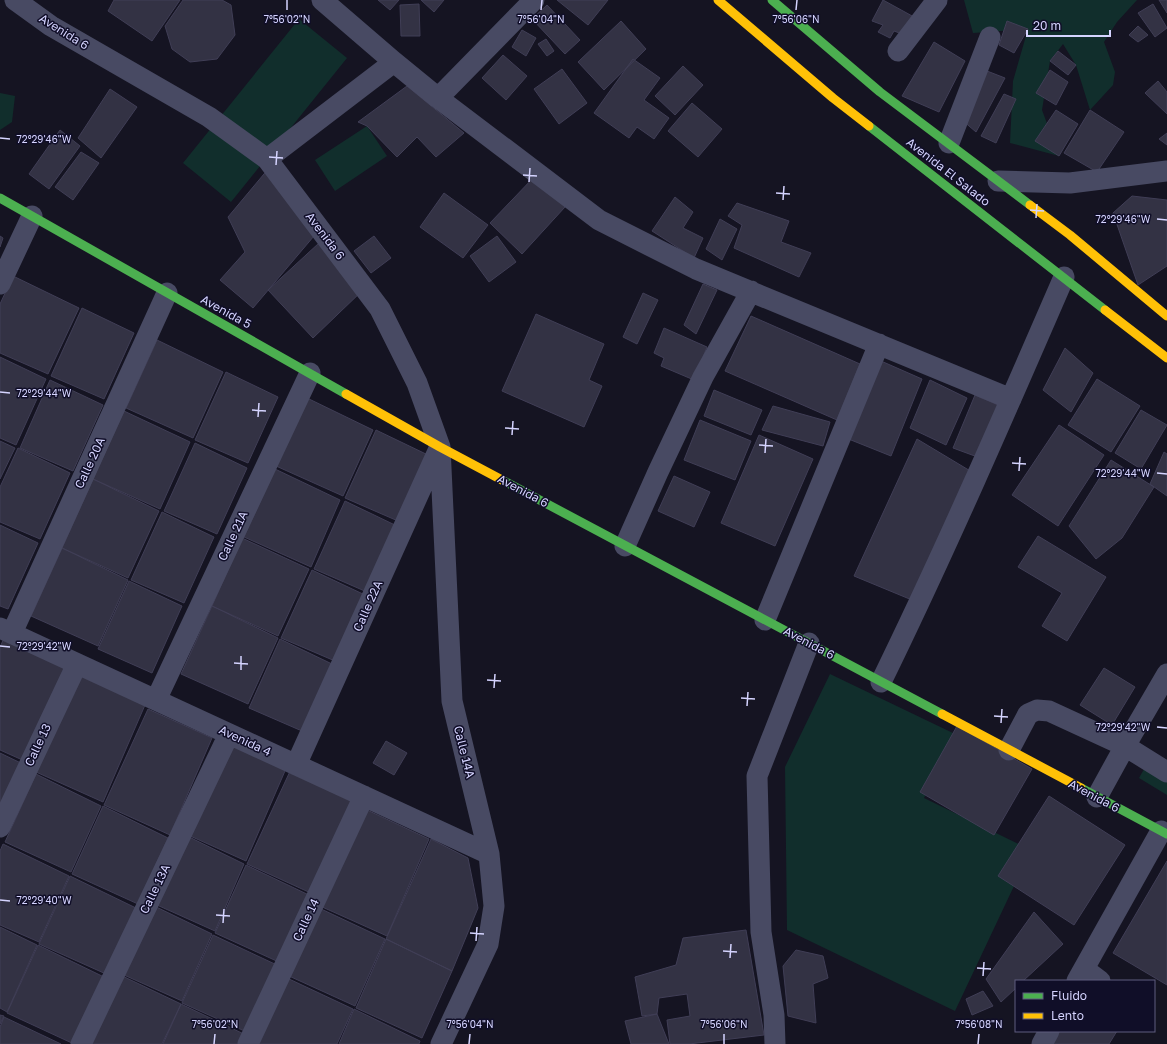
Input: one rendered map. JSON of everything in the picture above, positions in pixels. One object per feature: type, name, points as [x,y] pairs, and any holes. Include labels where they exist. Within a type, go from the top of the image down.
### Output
[{"type":"street","name":"Avenida 6","points":[[15,0],[51,26],[209,117],[267,159],[380,308],[417,383],[440,447],[1164,833]]},
{"type":"street","points":[[322,0],[438,98],[598,220],[696,269],[1011,399]]},
{"type":"street","points":[[438,98],[534,0]]},
{"type":"street","name":"Avenida El Salado","points":[[718,0],[833,98],[1167,358]]},
{"type":"street","name":"Avenida El Salado","points":[[772,0],[880,92],[1070,235],[1167,316]]},
{"type":"street","points":[[898,51],[937,0]]},
{"type":"street","points":[[949,143],[990,37]]},
{"type":"street","points":[[267,159],[394,62]]},
{"type":"street","points":[[998,181],[1070,183],[1167,171]]},
{"type":"street","name":"Avenida 5","points":[[0,198],[440,447]]},
{"type":"street","points":[[0,284],[32,216]]},
{"type":"street","points":[[881,682],[1011,399],[1064,277]]},
{"type":"street","points":[[625,546],[658,472],[704,377],[751,291]]},
{"type":"street","name":"Calle 20A","points":[[6,631],[168,293]]},
{"type":"street","points":[[765,620],[879,344]]},
{"type":"street","name":"Calle 21A","points":[[156,700],[310,373]]},
{"type":"street","name":"Calle 22A","points":[[296,765],[440,447]]},
{"type":"street","name":"Calle 14A","points":[[440,447],[452,701],[489,854],[494,906],[488,944],[441,1044]]},
{"type":"street","name":"Avenida 4","points":[[6,631],[489,854]]},
{"type":"street","points":[[775,1044],[774,1015],[761,932],[757,776],[809,643]]},
{"type":"street","name":"Calle 13","points":[[0,827],[77,664]]},
{"type":"street","points":[[1097,797],[1167,674]]},
{"type":"street","points":[[1009,750],[1028,714],[1037,710],[1049,711],[1125,746],[1167,772]]},
{"type":"street","name":"Calle 13A","points":[[81,1044],[229,734]]},
{"type":"street","name":"Calle 14","points":[[248,1044],[364,796]]},
{"type":"street","points":[[1087,977],[1164,833]]},
{"type":"street","points":[[1042,1044],[1048,1032]]},
{"type":"green space","points":[[964,0],[1137,0],[1117,22],[1104,42],[1115,72],[1113,85],[1090,110],[1076,65],[1063,44],[1050,61],[1042,110],[1059,156],[1010,143],[1013,81],[1028,29],[973,33]]},
{"type":"green space","points":[[299,19],[347,58],[231,202],[183,163]]},
{"type":"green space","points":[[0,93],[15,96],[12,122],[0,130]]},
{"type":"green space","points":[[367,126],[387,156],[335,191],[315,160]]},
{"type":"green space","points":[[830,674],[955,734],[924,798],[1031,850],[955,1011],[787,930],[785,767]]},
{"type":"green space","points":[[1148,762],[1167,774],[1167,795],[1139,778]]},
{"type":"building","points":[[114,0],[180,0],[152,41],[108,11]]},
{"type":"building","points":[[183,0],[222,0],[231,5],[235,35],[217,59],[190,62],[172,49],[165,26]]},
{"type":"building","points":[[378,0],[399,0],[390,10]]},
{"type":"building","points":[[421,0],[444,0],[434,12]]},
{"type":"building","points":[[557,0],[608,0],[588,25]]},
{"type":"building","points":[[883,0],[914,17],[902,34],[894,31],[890,38],[878,32],[883,25],[872,21]]},
{"type":"building","points":[[1159,0],[1167,0],[1167,13]]},
{"type":"building","points":[[419,4],[420,36],[401,36],[400,5]]},
{"type":"building","points":[[1153,4],[1167,28],[1155,37],[1138,13]]},
{"type":"building","points":[[547,5],[580,40],[565,54],[532,19]]},
{"type":"building","points":[[621,21],[646,49],[604,90],[578,62]]},
{"type":"building","points":[[1007,21],[1028,29],[1014,53],[999,45]]},
{"type":"building","points":[[1138,26],[1148,35],[1138,42],[1129,35]]},
{"type":"building","points":[[522,30],[536,38],[526,56],[512,47]]},
{"type":"building","points":[[546,39],[554,51],[547,56],[538,44]]},
{"type":"building","points":[[934,42],[965,61],[939,112],[902,96]]},
{"type":"building","points":[[1058,51],[1076,65],[1068,75],[1050,61]]},
{"type":"building","points":[[503,55],[527,76],[506,100],[482,78]]},
{"type":"building","points":[[633,59],[660,78],[644,100],[669,118],[654,139],[637,127],[629,138],[594,113]]},
{"type":"building","points":[[683,66],[703,85],[675,115],[655,96]]},
{"type":"building","points":[[562,69],[587,103],[559,124],[534,89]]},
{"type":"building","points":[[1050,70],[1068,82],[1056,105],[1036,93]]},
{"type":"building","points":[[987,71],[1005,78],[976,132],[962,120]]},
{"type":"building","points":[[1158,81],[1167,92],[1167,114],[1145,93]]},
{"type":"building","points":[[407,86],[464,133],[436,157],[417,137],[397,157],[367,126],[358,122]]},
{"type":"building","points":[[110,89],[137,107],[101,158],[78,138]]},
{"type":"building","points":[[1004,94],[1016,99],[996,143],[981,136]]},
{"type":"building","points":[[692,103],[722,129],[698,157],[668,131]]},
{"type":"building","points":[[1056,110],[1078,124],[1059,156],[1035,141]]},
{"type":"building","points":[[1090,110],[1124,132],[1097,172],[1064,153]]},
{"type":"building","points":[[60,130],[80,146],[49,189],[29,174]]},
{"type":"building","points":[[1167,133],[1167,145],[1159,139]]},
{"type":"building","points":[[81,152],[99,163],[73,200],[55,187]]},
{"type":"building","points":[[269,168],[314,236],[253,308],[220,280],[245,252],[228,217]]},
{"type":"building","points":[[534,177],[565,207],[522,254],[490,223]]},
{"type":"building","points":[[444,193],[488,225],[463,258],[420,227]]},
{"type":"building","points":[[1132,196],[1167,200],[1167,266],[1138,285],[1113,213]]},
{"type":"building","points":[[675,197],[693,212],[683,228],[703,238],[694,258],[652,231]]},
{"type":"building","points":[[737,203],[789,221],[781,242],[811,253],[799,277],[734,248],[742,225],[728,216]]},
{"type":"building","points":[[720,219],[737,229],[722,260],[706,249]]},
{"type":"building","points":[[0,236],[3,238],[0,247]]},
{"type":"building","points":[[374,236],[391,258],[371,273],[354,251]]},
{"type":"building","points":[[497,236],[516,262],[489,282],[470,256]]},
{"type":"building","points":[[319,243],[363,290],[313,338],[268,290]]},
{"type":"building","points":[[13,276],[79,308],[48,374],[0,353],[0,304]]},
{"type":"building","points":[[703,284],[717,290],[696,334],[684,325]]},
{"type":"building","points":[[643,293],[658,300],[637,344],[623,337]]},
{"type":"building","points":[[82,308],[134,333],[104,399],[51,376]]},
{"type":"building","points":[[536,314],[604,344],[589,380],[602,386],[584,427],[502,391]]},
{"type":"building","points":[[751,316],[860,364],[837,420],[725,371]]},
{"type":"building","points":[[664,328],[707,347],[694,380],[661,366],[664,358],[654,353]]},
{"type":"building","points":[[157,340],[223,372],[193,438],[126,408]]},
{"type":"building","points":[[1065,348],[1093,373],[1071,412],[1043,390]]},
{"type":"building","points":[[0,357],[46,379],[16,445],[0,438]]},
{"type":"building","points":[[881,361],[922,379],[891,456],[846,438]]},
{"type":"building","points":[[226,372],[278,397],[248,463],[195,440]]},
{"type":"building","points":[[1097,379],[1140,406],[1111,452],[1068,425]]},
{"type":"building","points":[[50,380],[103,405],[73,471],[20,448]]},
{"type":"building","points":[[930,380],[967,398],[946,445],[910,428]]},
{"type":"building","points":[[714,390],[762,410],[751,435],[704,416]]},
{"type":"building","points":[[975,395],[1005,408],[983,459],[953,448]]},
{"type":"building","points":[[307,398],[373,430],[343,496],[276,466]]},
{"type":"building","points":[[773,406],[830,422],[823,446],[762,430]]},
{"type":"building","points":[[1141,410],[1167,425],[1141,469],[1115,453]]},
{"type":"building","points":[[124,411],[190,442],[160,509],[93,479]]},
{"type":"building","points":[[700,420],[751,441],[735,480],[684,460]]},
{"type":"building","points":[[1059,425],[1104,455],[1058,526],[1012,495]]},
{"type":"building","points":[[376,430],[428,455],[398,521],[345,498]]},
{"type":"building","points":[[759,435],[813,459],[775,546],[721,523]]},
{"type":"building","points":[[917,439],[972,472],[912,600],[854,576]]},
{"type":"building","points":[[0,441],[15,448],[0,479]]},
{"type":"building","points":[[195,443],[247,468],[217,534],[164,511]]},
{"type":"building","points":[[18,448],[70,473],[40,539],[0,522],[0,487]]},
{"type":"building","points":[[1164,452],[1167,454],[1167,496],[1150,484]]},
{"type":"building","points":[[1111,460],[1154,487],[1122,538],[1096,559],[1069,526]]},
{"type":"building","points":[[275,469],[340,500],[311,567],[244,537]]},
{"type":"building","points":[[674,476],[710,492],[694,527],[658,511]]},
{"type":"building","points":[[93,479],[159,511],[128,578],[62,548]]},
{"type":"building","points":[[345,501],[397,526],[367,592],[314,569]]},
{"type":"building","points":[[162,512],[214,537],[184,603],[131,580]]},
{"type":"building","points":[[0,525],[38,543],[8,609],[0,606]]},
{"type":"building","points":[[1038,536],[1106,577],[1067,641],[1042,626],[1062,593],[1018,567]]},
{"type":"building","points":[[242,538],[309,569],[278,636],[212,606]]},
{"type":"building","points":[[62,548],[128,580],[98,646],[31,616]]},
{"type":"building","points":[[312,570],[365,595],[335,661],[281,638]]},
{"type":"building","points":[[129,581],[182,606],[152,673],[98,649]]},
{"type":"building","points":[[212,606],[278,638],[248,704],[181,674]]},
{"type":"building","points":[[5,636],[69,666],[27,762],[0,750],[0,647]]},
{"type":"building","points":[[280,639],[332,664],[302,731],[249,708]]},
{"type":"building","points":[[1104,668],[1135,687],[1112,725],[1080,705]]},
{"type":"building","points":[[81,675],[145,705],[103,802],[36,772]]},
{"type":"building","points":[[148,709],[212,738],[170,835],[104,805]]},
{"type":"building","points":[[957,726],[1032,769],[994,835],[920,792]]},
{"type":"building","points":[[224,734],[288,764],[246,861],[179,831]]},
{"type":"building","points":[[386,741],[407,753],[394,775],[373,763]]},
{"type":"building","points":[[0,753],[25,765],[0,820]]},
{"type":"building","points":[[292,767],[355,797],[313,894],[247,864]]},
{"type":"building","points":[[36,774],[101,806],[71,872],[5,842]]},
{"type":"building","points":[[1049,796],[1125,845],[1074,925],[998,876]]},
{"type":"building","points":[[103,806],[168,838],[138,904],[72,874]]},
{"type":"building","points":[[365,809],[429,839],[387,936],[320,906]]},
{"type":"building","points":[[179,832],[244,864],[215,931],[148,901]]},
{"type":"building","points":[[431,839],[468,858],[478,908],[452,971],[386,939]]},
{"type":"building","points":[[3,844],[69,876],[39,942],[0,925],[0,851]]},
{"type":"building","points":[[1167,861],[1167,985],[1113,953]]},
{"type":"building","points":[[246,865],[311,896],[281,963],[215,933]]},
{"type":"building","points":[[70,876],[136,908],[106,974],[39,944]]},
{"type":"building","points":[[146,902],[212,934],[182,1001],[115,971]]},
{"type":"building","points":[[319,908],[385,939],[355,1006],[289,976]]},
{"type":"building","points":[[1034,912],[1063,944],[1024,980],[1015,980],[1015,989],[1001,1002],[986,979]]},
{"type":"building","points":[[0,927],[37,945],[7,1012],[0,1008]]},
{"type":"building","points":[[746,930],[764,1035],[689,1044],[670,1044],[667,1020],[690,1016],[687,994],[659,998],[657,1014],[642,1016],[635,977],[676,965],[683,938]]},
{"type":"building","points":[[213,935],[279,966],[249,1033],[182,1003]]},
{"type":"building","points":[[386,939],[452,971],[422,1038],[356,1008]]},
{"type":"building","points":[[38,945],[104,977],[74,1044],[7,1013]]},
{"type":"building","points":[[796,950],[823,956],[828,978],[813,984],[816,1023],[788,1016],[783,966]]},
{"type":"building","points":[[114,972],[181,1004],[162,1044],[91,1044]]},
{"type":"building","points":[[287,978],[353,1009],[337,1044],[257,1044]]},
{"type":"building","points":[[983,991],[993,1006],[972,1015],[966,999]]},
{"type":"building","points":[[181,1004],[248,1036],[244,1044],[163,1044]]},
{"type":"building","points":[[354,1009],[420,1041],[419,1044],[339,1044]]},
{"type":"building","points":[[657,1014],[669,1044],[631,1044],[625,1021]]},
{"type":"building","points":[[0,1015],[4,1016],[0,1024]]},
{"type":"building","points":[[4,1017],[61,1044],[0,1044],[0,1027]]},
{"type":"building","points":[[1059,1032],[1116,1032],[1109,1044],[1052,1044]]},
{"type":"traffic: fast","points":[[772,0],[880,92],[1030,205]]},
{"type":"traffic: fast","points":[[869,126],[1105,310]]},
{"type":"traffic: fast","points":[[0,198],[346,394]]},
{"type":"traffic: fast","points":[[502,480],[942,714]]},
{"type":"traffic: fast","points":[[1081,788],[1167,834]]},
{"type":"traffic: slow","points":[[718,0],[833,98],[869,126]]},
{"type":"traffic: slow","points":[[1030,205],[1070,235],[1167,316]]},
{"type":"traffic: slow","points":[[1105,310],[1167,358]]},
{"type":"traffic: slow","points":[[346,394],[502,480]]},
{"type":"traffic: slow","points":[[942,714],[1081,788]]}]
